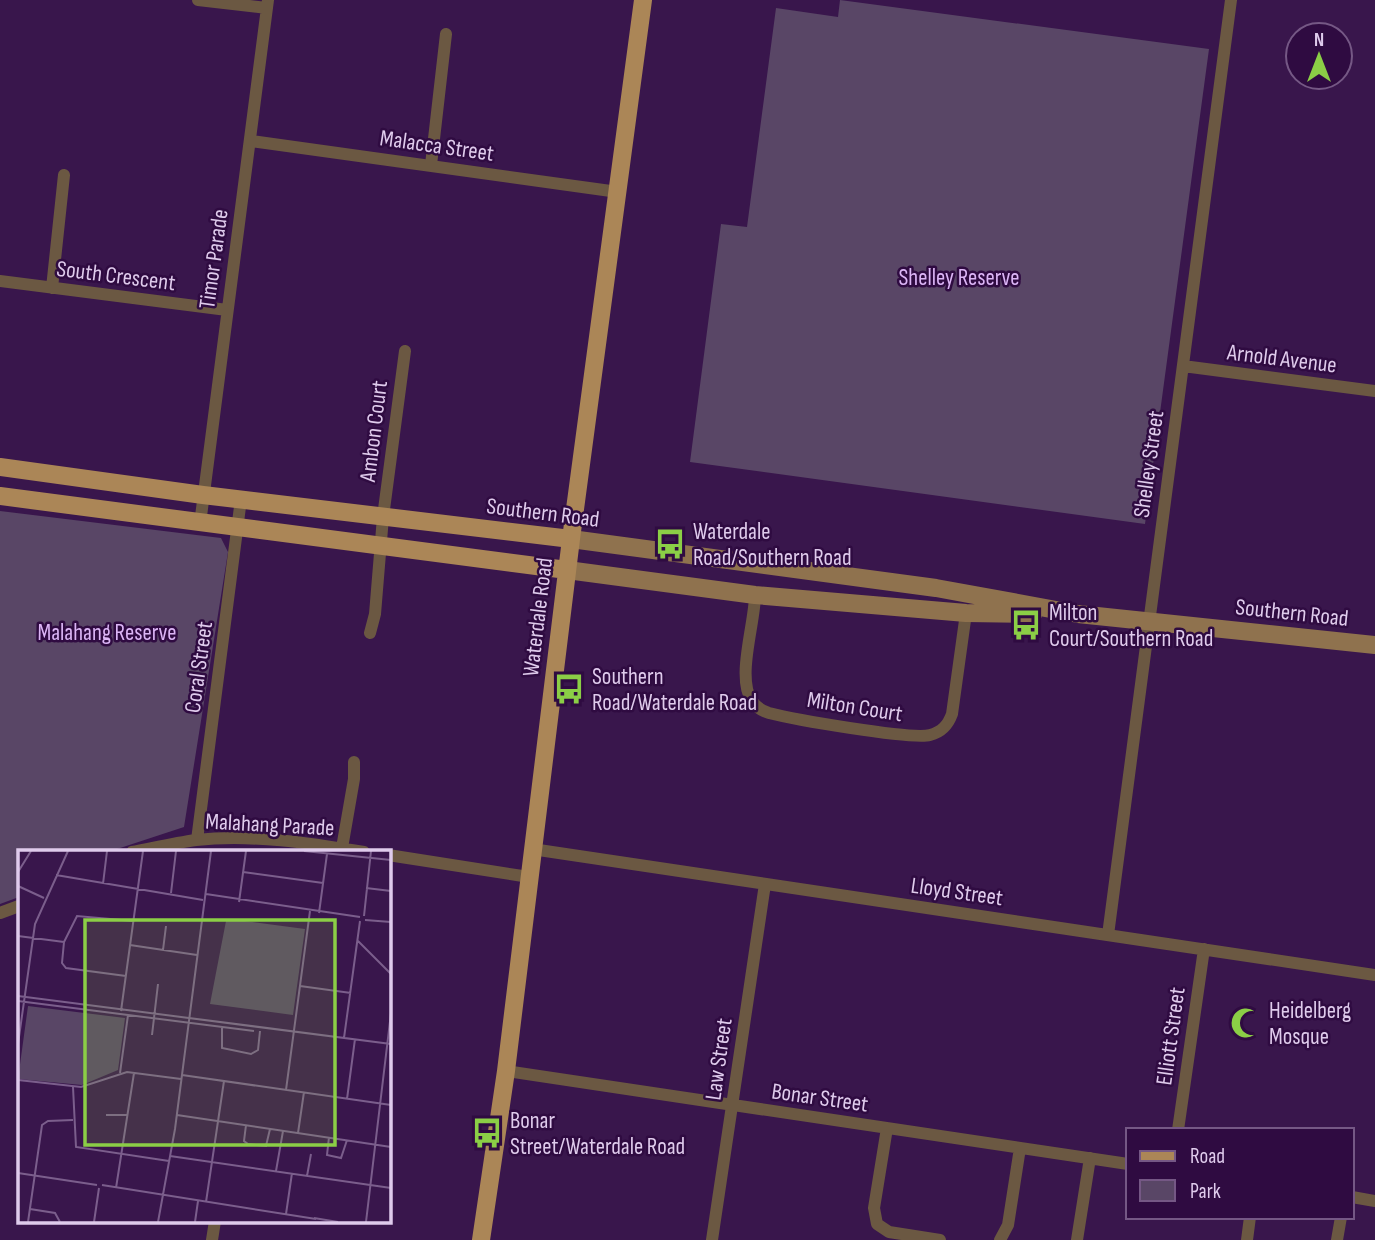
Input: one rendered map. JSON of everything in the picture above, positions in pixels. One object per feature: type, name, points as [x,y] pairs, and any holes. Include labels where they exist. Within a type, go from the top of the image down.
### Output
[{"type":"main road","name":"Waterdale Road","points":[[481,1240],[506,1072],[567,570],[643,0]]},
{"type":"main road","name":"Southern Road","points":[[0,467],[936,588],[1078,614],[1375,645]]},
{"type":"main road","name":"Southern Road","points":[[0,496],[755,594],[966,613],[1078,614]]},
{"type":"street","points":[[198,0],[268,4]]},
{"type":"street","name":"Shelley Street","points":[[1108,934],[1231,0]]},
{"type":"street","name":"Timor Parade","points":[[200,524],[268,4]]},
{"type":"street","points":[[431,165],[446,34]]},
{"type":"street","name":"Malacca Street","points":[[251,141],[618,192]]},
{"type":"street","points":[[52,288],[64,175]]},
{"type":"street","name":"South Crescent","points":[[0,281],[226,310]]},
{"type":"street","name":"Ambon Court","points":[[370,634],[375,614],[383,517],[405,351]]},
{"type":"street","name":"Arnold Avenue","points":[[1183,366],[1375,391]]},
{"type":"street","name":"Coral Street","points":[[197,840],[241,499]]},
{"type":"street","name":"Milton Court","points":[[755,594],[746,676],[747,692],[754,705],[766,712],[790,717],[915,736],[938,732],[944,728],[952,714],[966,613]]},
{"type":"street","points":[[342,848],[354,779],[354,762]]},
{"type":"street","name":"Malahang Parade","points":[[143,850],[197,840],[354,850]]},
{"type":"street","name":"Lloyd Street","points":[[532,849],[1375,975]]},
{"type":"street","points":[[390,855],[529,877]]},
{"type":"street","name":"Law Street","points":[[712,1240],[765,884]]},
{"type":"street","points":[[0,913],[18,906]]},
{"type":"street","name":"Elliott Street","points":[[1178,1128],[1204,949]]},
{"type":"street","name":"Bonar Street","points":[[506,1072],[1126,1164]]},
{"type":"street","points":[[873,1240],[877,1224],[874,1208],[887,1128]]},
{"type":"street","points":[[1000,1240],[1008,1225],[1020,1148]]},
{"type":"street","points":[[1077,1240],[1090,1158]]},
{"type":"street","points":[[1354,1197],[1375,1201]]},
{"type":"street","points":[[1247,1240],[1251,1219]]},
{"type":"street","points":[[1338,1240],[1341,1219]]},
{"type":"street","points":[[212,1240],[215,1222]]},
{"type":"street","points":[[877,1224],[889,1232],[940,1240]]},
{"type":"green space","name":"Shelley Reserve","points":[[840,0],[1209,49],[1145,524],[690,462],[721,224],[747,227],[776,8],[838,17]]},
{"type":"green space","name":"Malahang Reserve","points":[[0,511],[221,538],[228,552],[184,827],[114,850],[18,850],[18,897],[0,904]]},
{"type":"place","name":"Waterdale Road/Southern Road","points":[[670,544]]},
{"type":"place","name":"Milton Court/Southern Road","points":[[1026,625]]},
{"type":"place","name":"Southern Road/Waterdale Road","points":[[569,689]]},
{"type":"place","name":"Heidelberg Mosque","points":[[1246,1023]]},
{"type":"place","name":"Bonar Street/Waterdale Road","points":[[487,1133]]}]
